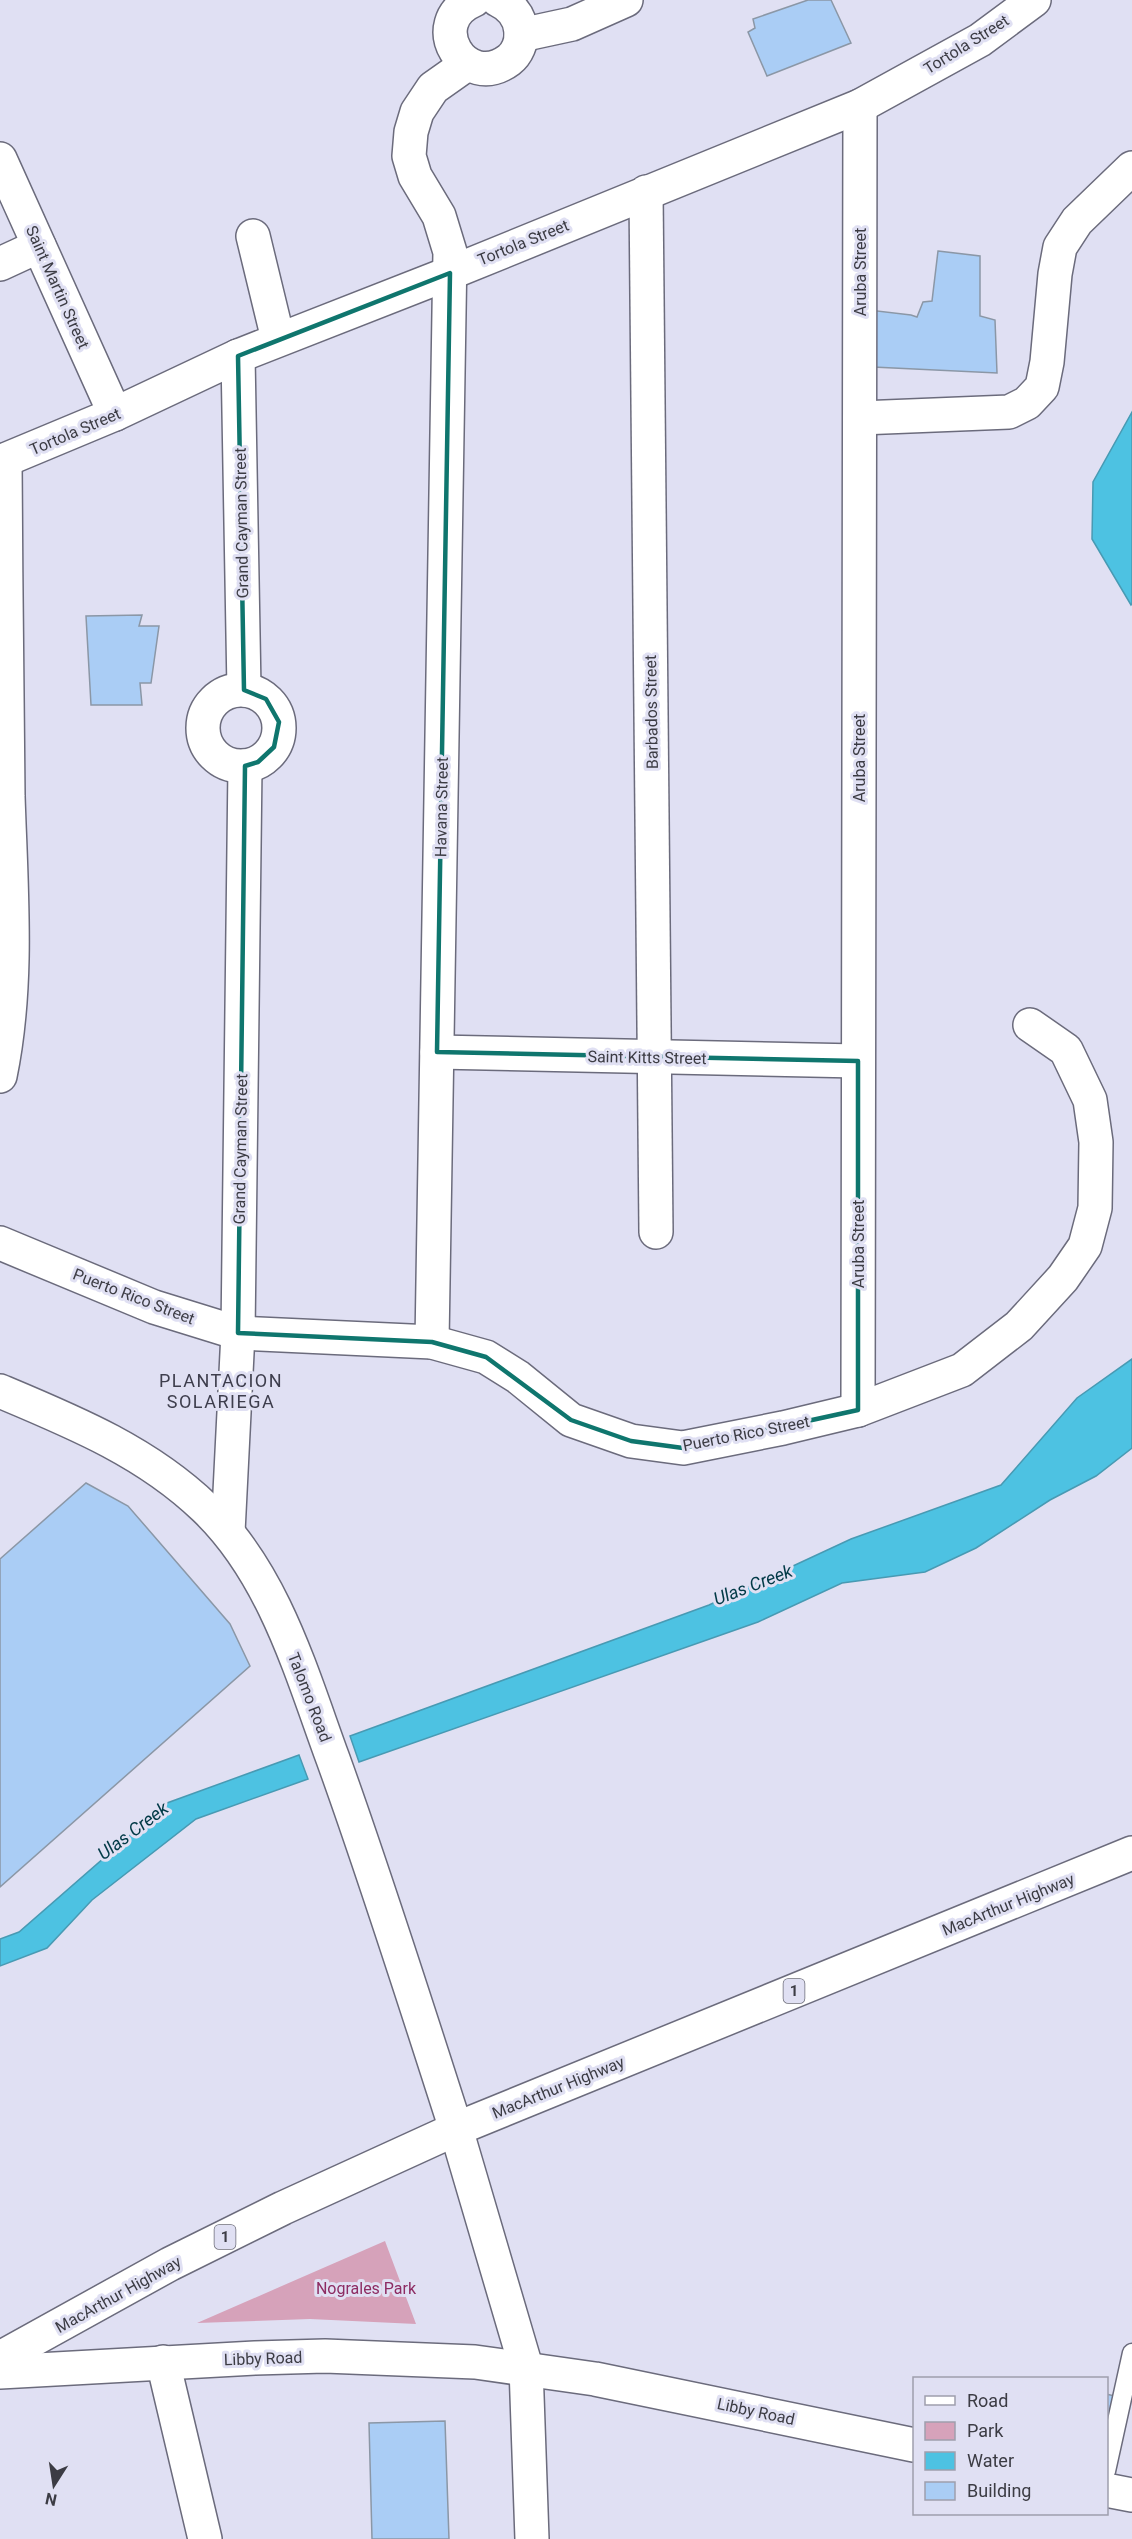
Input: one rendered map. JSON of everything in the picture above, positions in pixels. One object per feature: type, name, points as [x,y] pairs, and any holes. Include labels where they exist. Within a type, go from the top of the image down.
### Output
[{"type":"main road","points":[[474,0],[455,14],[451,25],[452,46],[458,57],[467,64],[491,69],[513,57],[522,35],[515,13],[507,4],[498,0]]},
{"type":"main road","points":[[522,35],[572,24],[626,0]]},
{"type":"main road","name":"Tortola Street","points":[[3,461],[116,414],[278,339],[450,273],[860,106],[980,40],[1034,0]]},
{"type":"main road","name":"Havana Street","points":[[432,1342],[450,252],[439,216],[415,176],[409,156],[411,132],[417,112],[433,88],[467,64]]},
{"type":"main road","name":"Aruba Street","points":[[858,1410],[860,106]]},
{"type":"main road","name":"Saint Martin Street","points":[[0,159],[116,414]]},
{"type":"main road","points":[[860,418],[1009,412],[1027,403],[1042,387],[1060,247],[1077,220],[1132,168]]},
{"type":"main road","name":"Barbados Street","points":[[646,192],[656,1232]]},
{"type":"main road","points":[[253,236],[278,339]]},
{"type":"main road","points":[[0,264],[39,246]]},
{"type":"main road","name":"Grand Cayman Street","points":[[238,356],[244,690]]},
{"type":"main road","points":[[2,1056],[12,966],[3,685],[3,461]]},
{"type":"main road","points":[[231,691],[254,692],[266,699],[274,709],[279,722],[279,735],[274,747],[258,762],[245,766],[232,765],[219,759],[204,738],[204,719],[210,706],[219,697],[231,691]]},
{"type":"main road","name":"Grand Cayman Street","points":[[228,1532],[238,1333],[245,766]]},
{"type":"main road","name":"Puerto Rico Street","points":[[0,1243],[154,1307],[238,1333],[432,1342],[486,1357],[518,1377],[571,1420],[632,1441],[683,1448],[858,1410],[962,1370],[1019,1326],[1063,1278],[1085,1245],[1095,1208],[1096,1142],[1090,1100],[1066,1050],[1030,1025]]},
{"type":"main road","name":"Saint Kitts Street","points":[[436,1053],[858,1061]]},
{"type":"main road","name":"Talomo Road","points":[[0,1391],[78,1423],[139,1456],[173,1480],[206,1508],[228,1532],[263,1585],[277,1613],[313,1702],[360,1832],[456,2129]]},
{"type":"main road","name":"MacArthur Highway","points":[[0,2358],[170,2264],[283,2208],[456,2129],[1132,1853]]},
{"type":"main road","points":[[456,2129],[526,2367],[532,2539]]},
{"type":"main road","name":"Libby Road","points":[[0,2372],[163,2362],[325,2356],[454,2361],[526,2367],[709,2401],[913,2445]]},
{"type":"main road","points":[[163,2362],[205,2539]]},
{"type":"main road","points":[[1108,2490],[1132,2495]]},
{"type":"lane","points":[[1108,2466],[1132,2353]]},
{"type":"highlighted area","points":[[450,273],[437,1052],[858,1061],[858,1410],[683,1448],[631,1441],[571,1420],[486,1357],[432,1342],[238,1333],[245,766],[258,762],[274,747],[279,722],[266,699],[244,690],[238,356]]},
{"type":"green space","name":"Nograles Park","points":[[385,2241],[416,2324],[310,2319],[197,2323]]},
{"type":"water","points":[[1132,412],[1131,605],[1092,539],[1093,482]]},
{"type":"water","name":"Ulas Creek","points":[[1132,1359],[1132,1448],[1096,1476],[1050,1500],[976,1548],[925,1572],[842,1583],[758,1622],[359,1762],[350,1736],[709,1605],[851,1539],[1001,1485],[1077,1398]]},
{"type":"water","points":[[299,1755],[308,1779],[196,1819],[92,1900],[47,1948],[0,1966],[0,1939],[19,1932],[167,1803]]},
{"type":"building","points":[[808,0],[831,0],[851,43],[767,76],[748,32],[755,28],[753,19]]},
{"type":"building","points":[[938,251],[980,256],[980,316],[995,320],[997,373],[873,367],[869,310],[917,317],[923,302],[932,301]]},
{"type":"building","points":[[142,615],[139,626],[159,626],[151,683],[140,683],[142,705],[91,705],[86,616]]},
{"type":"building","points":[[86,1483],[128,1506],[230,1624],[250,1666],[0,1887],[0,1559]]},
{"type":"building","points":[[1108,2394],[1119,2397],[1108,2422]]},
{"type":"building","points":[[445,2421],[449,2539],[372,2539],[369,2423]]},
{"type":"district","name":"PLANTACION SOLARIEGA","points":[[221,1391]]}]
